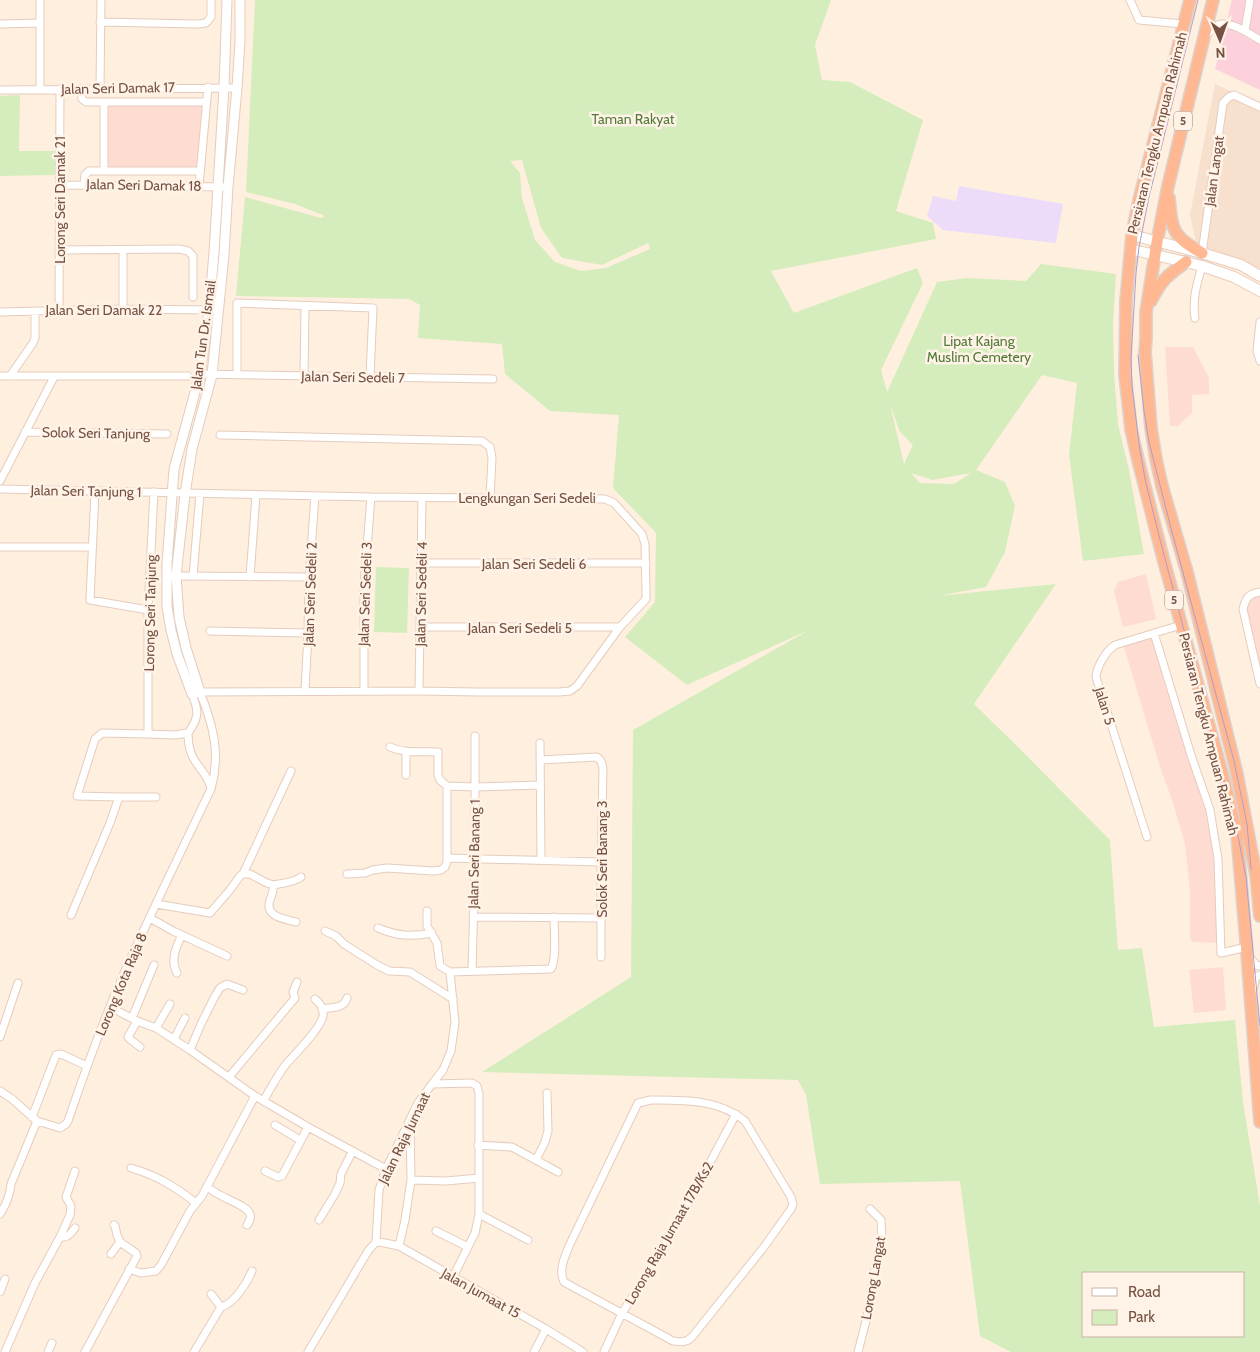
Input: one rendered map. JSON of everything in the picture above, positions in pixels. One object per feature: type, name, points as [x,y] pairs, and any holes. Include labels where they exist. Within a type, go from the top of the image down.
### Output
[{"type":"highway","name":"Persiaran Tengku Ampuan Rahimah","points":[[1190,0],[1139,200],[1132,236],[1126,301],[1125,375],[1131,429],[1148,501],[1235,827],[1247,950],[1260,1122]]},
{"type":"highway","name":"Persiaran Tengku Ampuan Rahimah","points":[[1213,0],[1156,242],[1146,312],[1145,352],[1151,428],[1156,459],[1187,572],[1237,774],[1256,875],[1260,916]]},
{"type":"highway","points":[[1168,186],[1173,228],[1190,246],[1202,252]]},
{"type":"highway","points":[[1146,312],[1159,284],[1186,262]]},
{"type":"highway","points":[[1256,875],[1260,893]]},
{"type":"main road","points":[[1132,236],[1202,252],[1241,265],[1260,276]]},
{"type":"main road","points":[[1130,249],[1202,266],[1234,277],[1260,291]]},
{"type":"street","points":[[40,0],[40,89]]},
{"type":"street","points":[[100,89],[101,0]]},
{"type":"street","points":[[100,22],[206,23],[210,17],[211,0]]},
{"type":"street","name":"Jalan Tun Dr. Ismail","points":[[196,693],[177,654],[168,607],[171,576],[174,469],[200,374],[209,310],[224,87],[227,0]]},
{"type":"street","name":"Jalan Tun Dr. Ismail","points":[[171,576],[192,449],[212,375],[237,88],[240,0]]},
{"type":"street","points":[[1130,0],[1139,20],[1183,24]]},
{"type":"street","points":[[1245,31],[1250,0]]},
{"type":"street","points":[[0,24],[40,23]]},
{"type":"street","points":[[1204,38],[1219,25],[1228,24],[1260,40]]},
{"type":"street","points":[[200,186],[208,88]]},
{"type":"street","name":"Jalan Seri Damak 17","points":[[0,90],[237,88]]},
{"type":"street","name":"Lorong Seri Damak 21","points":[[59,310],[60,89]]},
{"type":"street","points":[[81,89],[84,101],[104,103],[206,102]]},
{"type":"street","name":"Jalan Langat","points":[[1202,252],[1223,103],[1234,95],[1260,107]]},
{"type":"street","points":[[104,103],[104,170]]},
{"type":"street","points":[[84,184],[85,175],[89,170],[200,171]]},
{"type":"street","name":"Jalan Seri Damak 18","points":[[60,184],[228,187]]},
{"type":"street","points":[[60,250],[179,249],[188,251],[193,256],[193,297]]},
{"type":"street","points":[[123,250],[123,309]]},
{"type":"street","points":[[1195,318],[1195,292],[1202,266]]},
{"type":"street","points":[[237,375],[238,303],[373,308],[370,377]]},
{"type":"street","points":[[304,376],[305,306]]},
{"type":"street","name":"Jalan Seri Damak 22","points":[[0,312],[123,309],[219,310]]},
{"type":"street","points":[[10,376],[35,338],[35,311]]},
{"type":"street","points":[[1260,322],[1257,351],[1260,361]]},
{"type":"street","name":"Jalan Seri Sedeli 7","points":[[200,374],[493,379]]},
{"type":"street","points":[[0,376],[188,376]]},
{"type":"street","points":[[0,482],[54,377]]},
{"type":"street","name":"Solok Seri Tanjung","points":[[25,432],[167,434]]},
{"type":"street","points":[[220,435],[482,441],[490,447],[492,458],[490,498]]},
{"type":"street","name":"Jalan Seri Tanjung 1","points":[[0,489],[173,493]]},
{"type":"street","points":[[94,491],[90,600],[148,610]]},
{"type":"street","name":"Lorong Seri Tanjung","points":[[148,734],[148,610],[154,492]]},
{"type":"street","name":"Lengkungan Seri Sedeli","points":[[173,493],[422,498],[605,499],[614,503],[642,534],[645,544],[646,599],[620,628],[576,686],[570,690],[559,692],[364,691],[196,693]]},
{"type":"street","points":[[193,576],[200,494]]},
{"type":"street","points":[[250,577],[256,495]]},
{"type":"street","name":"Jalan Seri Sedeli 2","points":[[305,692],[309,577],[315,496]]},
{"type":"street","name":"Jalan Seri Sedeli 3","points":[[364,691],[364,585],[371,497]]},
{"type":"street","name":"Jalan Seri Sedeli 4","points":[[420,691],[422,498]]},
{"type":"street","points":[[0,547],[92,547]]},
{"type":"street","name":"Jalan Seri Sedeli 6","points":[[421,563],[646,563]]},
{"type":"street","points":[[171,576],[309,577]]},
{"type":"street","points":[[1260,592],[1252,594],[1246,600],[1243,609],[1260,684]]},
{"type":"street","name":"Jalan 5","points":[[1147,837],[1096,672],[1107,652],[1120,642],[1181,625]]},
{"type":"street","name":"Jalan Seri Sedeli 5","points":[[420,627],[620,628]]},
{"type":"street","points":[[210,631],[308,633]]},
{"type":"street","points":[[1154,633],[1191,755],[1210,810],[1218,859],[1221,953],[1247,950],[1251,960],[1260,966]]},
{"type":"street","points":[[196,693],[197,715],[188,733],[191,753],[209,779],[211,788]]},
{"type":"street","name":"Lorong Kota Raja 8","points":[[0,1091],[35,1119],[60,1128],[66,1124],[110,1007],[135,948],[211,788],[215,775],[214,735],[209,714],[196,693]]},
{"type":"street","points":[[156,796],[77,796],[95,739],[102,733],[175,735],[188,733]]},
{"type":"street","name":"Jalan Seri Banang 1","points":[[472,971],[475,859],[475,736]]},
{"type":"street","points":[[540,743],[540,860]]},
{"type":"street","points":[[390,747],[406,752],[438,752],[438,775],[440,780],[447,786],[540,785]]},
{"type":"street","points":[[406,752],[406,775]]},
{"type":"street","name":"Solok Seri Banang 3","points":[[540,760],[597,757],[601,761],[603,768],[601,957]]},
{"type":"street","points":[[156,904],[210,913],[242,874],[291,771]]},
{"type":"street","points":[[347,874],[365,873],[387,868],[433,871],[445,868],[447,858],[447,786]]},
{"type":"street","points":[[71,915],[119,797]]},
{"type":"street","points":[[447,858],[601,862]]},
{"type":"street","points":[[242,874],[250,874],[273,885],[291,882],[301,877]]},
{"type":"street","points":[[273,885],[273,893],[269,904],[270,911],[273,915],[296,922]]},
{"type":"street","points":[[427,912],[428,926],[437,943],[440,966],[450,972],[551,969],[554,958],[554,917]]},
{"type":"street","points":[[473,917],[602,918]]},
{"type":"street","points":[[150,918],[227,956]]},
{"type":"street","points":[[378,928],[392,934],[411,936],[432,933]]},
{"type":"street","points":[[325,931],[336,936],[344,944],[376,965],[389,971],[410,972],[453,999]]},
{"type":"street","points":[[177,972],[174,968],[174,956],[182,935]]},
{"type":"street","points":[[140,1047],[128,1037],[154,965]]},
{"type":"street","name":"Jalan Raja Jumaat","points":[[376,1242],[379,1190],[386,1169],[418,1103],[443,1070],[452,1051],[455,1022],[450,972]]},
{"type":"street","points":[[1250,999],[1256,977],[1260,976]]},
{"type":"street","points":[[229,1077],[295,998],[293,992],[297,982]]},
{"type":"street","points":[[0,1036],[18,983]]},
{"type":"street","points":[[190,1050],[220,988],[226,984],[243,990]]},
{"type":"street","points":[[322,1009],[340,1007],[346,1003],[347,998]]},
{"type":"street","points":[[264,1100],[286,1065],[319,1024],[323,1016],[322,1009],[321,1003],[315,999]]},
{"type":"street","points":[[156,1028],[170,1004]]},
{"type":"street","points":[[110,1007],[156,1028],[174,1039],[255,1096],[264,1100],[304,1133]]},
{"type":"street","points":[[174,1039],[185,1018]]},
{"type":"street","points":[[0,1214],[10,1191],[56,1055],[61,1054],[87,1066]]},
{"type":"street","points":[[432,1084],[472,1083],[476,1086],[479,1094],[479,1214],[475,1233],[453,1277]]},
{"type":"street","points":[[536,1160],[548,1131],[547,1093]]},
{"type":"street","points":[[129,1269],[141,1273],[156,1271],[161,1265],[181,1227],[202,1196],[255,1096]]},
{"type":"street","points":[[651,1100],[691,1100],[710,1104],[736,1114],[745,1121],[793,1204],[791,1210],[764,1247],[688,1341],[673,1342],[564,1282],[561,1276],[570,1244],[638,1103],[651,1100]]},
{"type":"street","name":"Lorong Raja Jumaat 17B/Ks2","points":[[604,1352],[622,1313],[646,1276],[736,1114]]},
{"type":"street","name":"Jalan Raja Jumaat","points":[[399,1246],[411,1180],[410,1122]]},
{"type":"street","points":[[274,1125],[304,1133],[351,1155],[362,1156],[386,1169]]},
{"type":"street","points":[[266,1171],[278,1177],[282,1176],[304,1133]]},
{"type":"street","points":[[478,1145],[512,1147],[558,1172]]},
{"type":"street","points":[[319,1220],[335,1194],[340,1183],[341,1174],[351,1155]]},
{"type":"street","points":[[131,1168],[163,1180],[196,1203]]},
{"type":"street","points":[[5,1352],[35,1283],[70,1215],[71,1206],[66,1197],[76,1171]]},
{"type":"street","points":[[411,1180],[446,1181],[479,1178]]},
{"type":"street","points":[[207,1186],[248,1211],[251,1219],[247,1225]]},
{"type":"street","name":"Lorong Langat","points":[[858,1352],[882,1240],[881,1220],[870,1209]]},
{"type":"street","points":[[479,1214],[528,1240]]},
{"type":"street","points":[[85,1352],[137,1256],[136,1253],[120,1242],[116,1226],[114,1225]]},
{"type":"street","points":[[60,1237],[66,1238],[75,1228]]},
{"type":"street","points":[[436,1231],[468,1247]]},
{"type":"street","points":[[111,1254],[120,1242]]},
{"type":"street","points":[[308,1352],[368,1252],[376,1242]]},
{"type":"street","name":"Jalan Jumaat 15","points":[[376,1242],[385,1242],[399,1246],[583,1352]]},
{"type":"street","points":[[194,1352],[221,1307],[231,1303],[248,1280],[252,1271]]},
{"type":"street","points":[[0,1292],[5,1279]]},
{"type":"street","points":[[211,1294],[221,1307]]},
{"type":"street","points":[[534,1352],[546,1329]]},
{"type":"street","points":[[48,1352],[52,1343]]},
{"type":"shaded area","points":[[1232,0],[1260,0],[1260,90],[1215,69]]},
{"type":"shaded area","points":[[1215,84],[1260,104],[1260,276],[1197,248],[1190,215]]},
{"type":"shaded area","points":[[203,104],[197,168],[107,168],[106,105]]},
{"type":"shaded area","points":[[959,186],[1063,204],[1056,243],[943,230],[927,216],[933,196],[956,201]]},
{"type":"shaded area","points":[[1165,347],[1193,347],[1209,378],[1209,394],[1192,395],[1192,413],[1178,426],[1170,426]]},
{"type":"shaded area","points":[[1146,574],[1156,619],[1123,627],[1114,591],[1118,582]]},
{"type":"shaded area","points":[[1260,594],[1260,672],[1247,610],[1248,602],[1253,596]]},
{"type":"shaded area","points":[[1152,637],[1207,810],[1215,857],[1219,943],[1193,942],[1190,939],[1190,891],[1185,844],[1123,644]]},
{"type":"shaded area","points":[[1223,967],[1226,1010],[1194,1013],[1189,970]]},
{"type":"green space","points":[[255,0],[831,0],[815,45],[822,80],[850,82],[923,120],[896,211],[933,223],[936,239],[771,271],[794,313],[917,268],[923,283],[881,370],[887,392],[937,282],[967,278],[1026,281],[1041,264],[1116,274],[1113,324],[1118,424],[1129,470],[1144,554],[1083,561],[1069,455],[1077,383],[1042,375],[976,470],[1005,482],[1015,506],[1005,552],[986,587],[938,596],[1056,584],[974,704],[1110,840],[1118,950],[1142,948],[1154,1027],[1235,1020],[1243,1102],[1260,1206],[1260,1352],[1011,1352],[980,1336],[960,1181],[820,1184],[806,1095],[798,1080],[482,1072],[631,977],[633,730],[809,630],[687,685],[625,637],[655,602],[656,533],[613,488],[619,415],[550,411],[505,374],[502,344],[418,338],[420,305],[409,299],[236,296],[245,197],[321,218],[325,216],[295,204],[246,192]],"holes":[[[522,160],[541,228],[562,258],[602,265],[648,243],[650,249],[606,268],[581,271],[555,262],[535,240],[522,198],[520,173],[510,161]],[[890,404],[900,432],[913,445],[904,464]],[[911,473],[932,480],[971,473],[954,484],[920,483]]]},
{"type":"green space","points":[[20,95],[19,151],[55,151],[55,175],[0,176],[0,96]]},
{"type":"green space","points":[[376,567],[409,568],[407,633],[374,632]]},
{"type":"tram line","points":[[1198,0],[1149,197],[1139,247],[1131,358],[1132,386],[1145,479],[1236,826],[1246,877],[1260,1026]]},
{"type":"tram line","points":[[1138,355],[1149,442],[1234,761],[1247,824],[1251,869]]},
{"type":"park label","name":"Taman Rakyat","points":[[633,119]]},
{"type":"park label","name":"Lipat Kajang Muslim Cemetery","points":[[979,350]]}]
